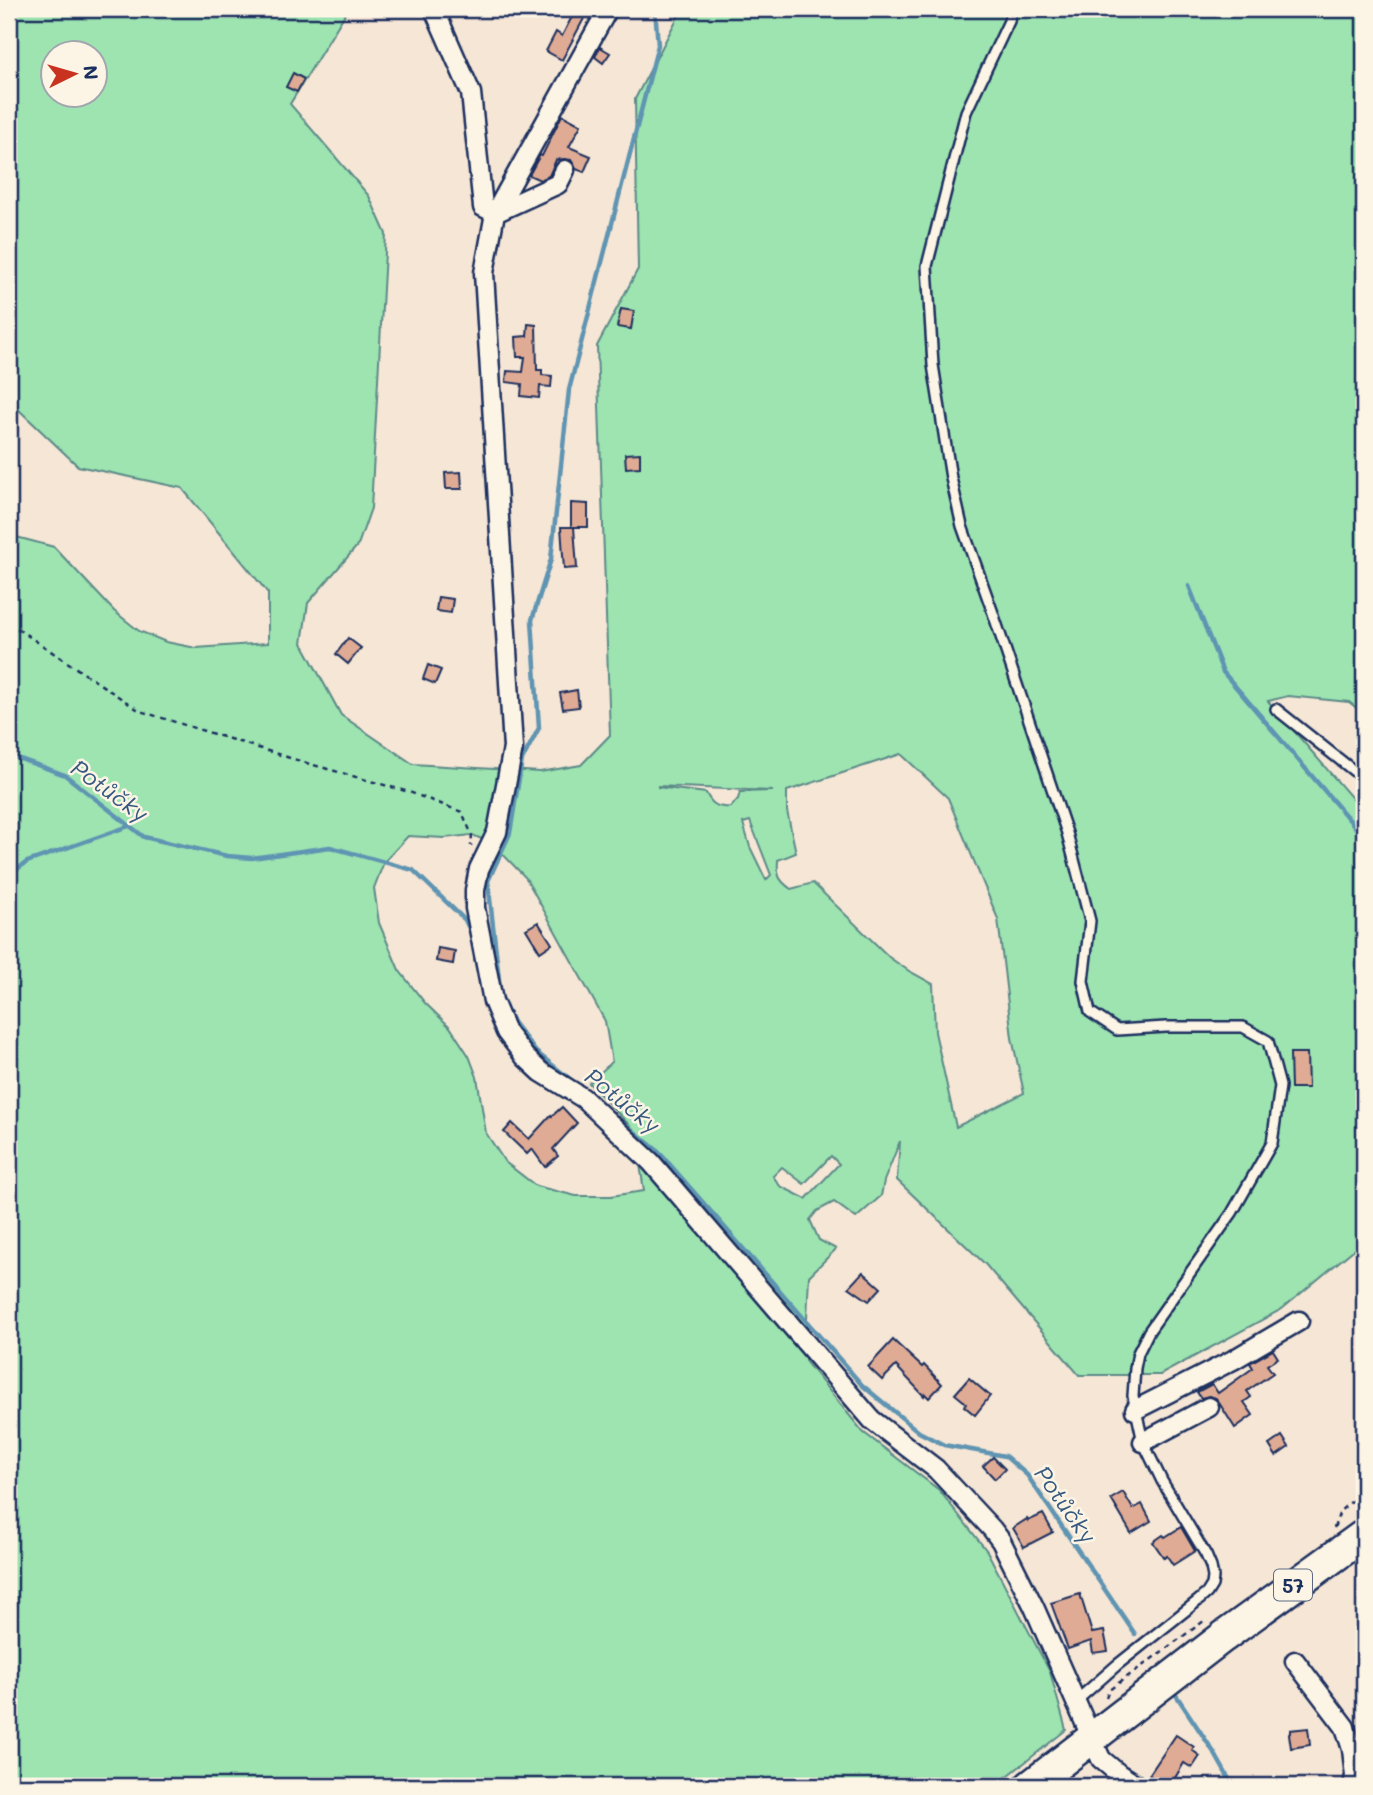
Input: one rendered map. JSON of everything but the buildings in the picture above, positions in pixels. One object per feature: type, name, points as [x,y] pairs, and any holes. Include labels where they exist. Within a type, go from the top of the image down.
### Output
[{"type":"main road","name":"57","points":[[1030,1786],[1281,1594],[1364,1535]]},
{"type":"street","points":[[434,9],[471,93],[483,207],[495,213]]},
{"type":"street","points":[[608,9],[495,213],[484,273],[513,748],[497,832],[479,869],[475,890],[475,908],[488,982],[506,1032],[525,1057],[541,1072],[583,1098],[651,1162],[872,1420],[936,1469],[992,1529],[1001,1541],[1034,1607],[1101,1759],[1138,1786]]},
{"type":"street","points":[[495,213],[558,184],[565,170]]},
{"type":"street","points":[[1135,1410],[1233,1360],[1299,1321]]},
{"type":"street","points":[[1143,1443],[1209,1407]]},
{"type":"street","points":[[1295,1661],[1345,1727],[1352,1749],[1355,1776],[1353,1786]]},
{"type":"lane","points":[[1011,9],[1009,21],[966,112],[927,266],[933,365],[951,478],[962,526],[1070,846],[1090,921],[1083,981],[1090,1012],[1117,1030],[1243,1027],[1268,1041],[1280,1086],[1272,1143],[1231,1213],[1149,1331],[1138,1353],[1133,1382],[1135,1410],[1143,1443],[1206,1555],[1213,1577],[1212,1585],[1199,1600],[1075,1702]]},
{"type":"lane","points":[[1276,709],[1364,779]]},
{"type":"path","points":[[9,622],[140,710],[303,762],[409,792],[462,812],[472,835],[471,846]]},
{"type":"green space","points":[[9,9],[95,9],[94,15],[97,9],[348,9],[290,104],[369,196],[386,234],[371,508],[358,545],[308,603],[302,643],[341,715],[413,764],[540,772],[581,765],[610,735],[597,346],[638,269],[635,99],[682,9],[1364,9],[1364,714],[1349,702],[1288,696],[1268,701],[1364,812],[1364,1241],[1282,1309],[1160,1375],[1079,1375],[985,1264],[897,1180],[900,1141],[881,1196],[856,1218],[834,1202],[817,1211],[810,1220],[819,1240],[836,1249],[809,1276],[805,1361],[863,1432],[939,1490],[987,1551],[1050,1672],[1066,1730],[995,1786],[9,1786],[9,535],[54,547],[114,611],[139,631],[166,642],[196,648],[268,643],[268,593],[182,488],[78,466],[18,409],[9,395]],"holes":[[[901,754],[948,798],[998,919],[1012,1038],[1024,1093],[956,1127],[935,1032],[933,984],[890,958],[813,883],[791,889],[779,877],[778,860],[796,853],[787,811],[787,791]],[[658,786],[773,791],[740,792],[731,807],[716,805],[706,793]],[[750,821],[771,875],[766,880],[750,847],[743,823]],[[472,835],[492,843],[526,878],[605,1021],[612,1062],[589,1083],[635,1131],[644,1191],[611,1196],[576,1196],[536,1186],[505,1162],[486,1133],[477,1077],[469,1056],[450,1027],[425,1003],[399,970],[379,923],[374,888],[384,862],[408,836],[444,838]],[[831,1156],[839,1164],[806,1199],[780,1186],[773,1176],[782,1167],[804,1184]]]},
{"type":"waterway","points":[[501,997],[488,881],[510,833],[522,760],[539,728],[532,620],[551,559],[569,390],[658,45],[655,9]]},
{"type":"waterway","points":[[1189,586],[1223,672],[1364,837]]},
{"type":"waterway","name":"Potůčky","points":[[9,755],[65,775],[144,837],[227,856],[252,858],[330,847],[413,870],[465,920],[474,939]]},
{"type":"waterway","points":[[9,875],[27,862],[129,826]]},
{"type":"waterway","name":"Potůčky","points":[[500,994],[513,1022],[536,1052],[580,1087]]},
{"type":"waterway","name":"Potůčky","points":[[605,1108],[658,1151],[862,1385],[919,1432],[944,1445],[1005,1456],[1027,1475],[1135,1634]]},
{"type":"waterway","name":"Potůčky","points":[[1174,1692],[1233,1786]]}]
